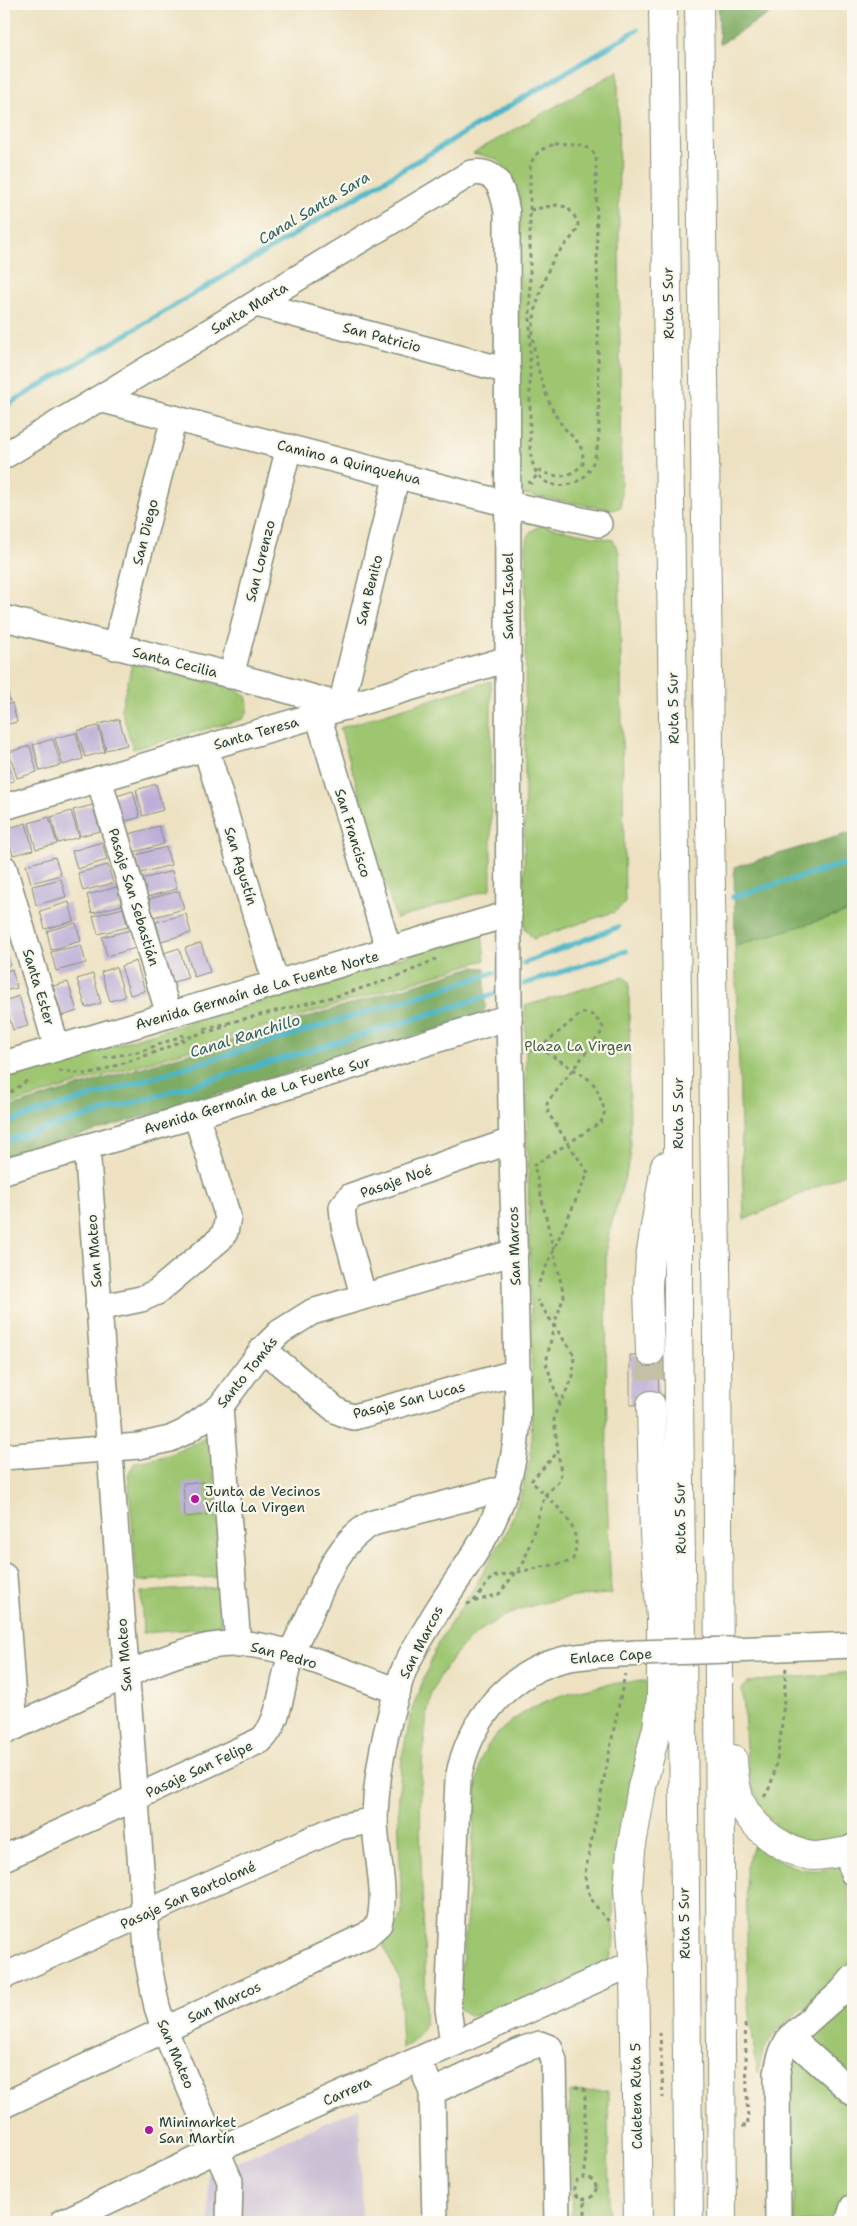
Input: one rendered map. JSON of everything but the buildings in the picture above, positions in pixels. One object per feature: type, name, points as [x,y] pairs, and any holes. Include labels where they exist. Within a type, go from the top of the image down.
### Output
[{"type":"main road","name":"Ruta 5 Sur","points":[[663,4],[678,1070],[678,1320],[689,2222]]},
{"type":"main road","points":[[700,4],[717,1338],[722,2222]]},
{"type":"main road","points":[[650,1352],[648,1287],[650,1257],[678,1070]]},
{"type":"main road","name":"Caletera Ruta 5","points":[[638,2222],[634,1969],[628,1889],[631,1850],[642,1787],[655,1736],[661,1696],[661,1618],[654,1534],[651,1405]]},
{"type":"main road","points":[[717,1601],[727,1638],[729,1654],[734,1778],[737,1793],[749,1818],[761,1831],[799,1854],[851,1857]]},
{"type":"street","name":"Santa Marta","points":[[4,456],[472,172],[481,171],[495,178]]},
{"type":"street","name":"Santa Isabel","points":[[495,178],[519,211],[508,371],[509,1017]]},
{"type":"street","name":"San Patricio","points":[[256,304],[508,371]]},
{"type":"street","name":"Camino a Quinquehua","points":[[99,398],[508,504],[599,524]]},
{"type":"street","name":"San Diego","points":[[115,647],[174,418]]},
{"type":"street","name":"San Lorenzo","points":[[232,676],[289,447]]},
{"type":"street","name":"San Benito","points":[[344,706],[397,474]]},
{"type":"street","name":"Santa Cecilia","points":[[4,618],[265,684],[344,706]]},
{"type":"street","name":"Santa Teresa","points":[[4,807],[508,659]]},
{"type":"street","points":[[259,732],[266,728],[272,713],[272,705],[265,684]]},
{"type":"street","name":"San Francisco","points":[[318,715],[389,951]]},
{"type":"street","name":"San Agustín","points":[[206,748],[276,984]]},
{"type":"street","name":"Pasaje San Sebastián","points":[[99,779],[170,1015]]},
{"type":"street","name":"Santa Ester","points":[[4,868],[56,1059]]},
{"type":"street","name":"Avenida Germaín de La Fuente Norte","points":[[4,1064],[56,1059],[170,1015],[509,914]]},
{"type":"street","name":"Avenida Germaín de La Fuente Sur","points":[[4,1171],[196,1115],[509,1017]]},
{"type":"street","name":"San Marcos","points":[[4,2105],[165,2031],[374,1930],[379,1924],[382,1906],[375,1820],[381,1760],[398,1691],[408,1662],[440,1603],[470,1561],[515,1486],[512,1471],[517,1434],[518,1372],[509,1017]]},
{"type":"street","points":[[98,1308],[141,1299],[157,1292],[220,1239],[225,1232],[228,1217],[196,1115]]},
{"type":"street","name":"Pasaje Noé","points":[[363,1295],[344,1226],[342,1207],[351,1196],[511,1141]]},
{"type":"street","name":"San Mateo","points":[[87,1147],[134,1798],[148,1962],[157,2007],[165,2031],[230,2181],[229,2222]]},
{"type":"street","name":"Santo Tomás","points":[[4,1458],[108,1450],[170,1439],[185,1432],[220,1407],[263,1349],[280,1332],[312,1312],[363,1295],[515,1252]]},
{"type":"street","name":"Pasaje San Lucas","points":[[263,1349],[337,1411],[354,1417],[518,1372]]},
{"type":"street","points":[[220,1407],[238,1644]]},
{"type":"street","name":"Pasaje San Felipe","points":[[4,1858],[260,1740],[268,1734],[273,1723],[291,1654],[333,1564],[363,1528],[373,1523],[515,1486]]},
{"type":"street","points":[[4,1576],[9,1730]]},
{"type":"street","name":"San Pedro","points":[[9,1730],[184,1651],[238,1644],[255,1645],[291,1654],[398,1691]]},
{"type":"street","name":"Enlace Cape","points":[[453,2043],[448,2010],[458,1779],[461,1762],[474,1730],[483,1715],[507,1689],[537,1669],[571,1658],[787,1646],[853,1645]]},
{"type":"street","name":"Pasaje San Bartolomé","points":[[4,1976],[339,1827],[375,1820]]},
{"type":"street","name":"Carrera","points":[[63,2222],[217,2150],[620,1969],[634,1969]]},
{"type":"street","points":[[778,2222],[777,2073],[783,2046],[790,2037],[841,1992],[853,1978]]},
{"type":"street","points":[[790,2037],[853,2093]]},
{"type":"street","points":[[432,2092],[524,2049],[540,2044],[550,2048],[554,2061],[557,2222]]},
{"type":"street","points":[[418,2059],[432,2092],[434,2222]]},
{"type":"street","points":[[848,2222],[853,2207]]},
{"type":"path","points":[[554,144],[583,144],[592,150],[596,157],[597,452],[588,474],[574,484],[559,487],[542,480],[532,464],[519,211],[533,157],[542,148],[554,144]]},
{"type":"path","points":[[508,478],[531,483],[540,471],[555,477],[567,476],[583,464],[583,453],[579,442],[562,425],[549,401],[535,348],[533,327],[540,294],[553,260],[578,227],[567,207],[557,205],[519,211]]},
{"type":"path","points":[[101,1058],[142,1051],[190,1032],[340,996],[381,983],[432,962],[438,957]]},
{"type":"path","points":[[465,1604],[499,1594],[516,1573],[524,1562],[545,1495],[558,1482],[561,1474],[554,1420],[573,1376],[574,1356],[536,1300],[535,1293],[588,1178],[588,1173],[568,1143],[548,1113],[547,1103],[573,1069],[601,1033],[603,1027],[592,1014],[586,1012],[580,1014],[540,1048],[573,1069],[590,1080],[596,1087],[605,1111],[601,1122],[568,1143],[535,1166],[529,1166]]},
{"type":"path","points":[[56,1059],[87,1074],[94,1073],[229,1024]]},
{"type":"path","points":[[4,1097],[17,1090],[31,1077]]},
{"type":"path","points":[[535,1166],[564,1296],[554,1325],[546,1363],[560,1405]]},
{"type":"path","points":[[515,1486],[531,1481],[558,1452]]},
{"type":"path","points":[[474,1602],[492,1577],[568,1562],[573,1559],[576,1553],[577,1535],[570,1521],[531,1481]]},
{"type":"path","points":[[749,1818],[754,1807],[766,1794],[774,1778],[784,1700],[787,1646]]},
{"type":"path","points":[[618,1709],[634,1654]]},
{"type":"path","points":[[720,2129],[748,2126],[745,2017]]},
{"type":"path","points":[[554,2088],[579,2086],[584,2089],[585,2176]]},
{"type":"path","points":[[585,2176],[593,2180],[596,2186],[594,2193],[585,2198],[578,2197],[574,2187],[576,2180],[585,2176]]},
{"type":"path","points":[[585,2198],[585,2222]]},
{"type":"shaded area","points":[[359,2108],[362,2222],[209,2222],[208,2174]]},
{"type":"green space","points":[[718,4],[785,4],[720,44]]},
{"type":"green space","points":[[618,71],[621,507],[612,510],[517,493],[520,198],[513,176],[497,159],[473,153]]},
{"type":"green space","points":[[540,525],[613,540],[619,552],[625,903],[614,912],[533,939],[525,929],[524,912],[526,545],[529,533]]},
{"type":"green space","points":[[132,664],[236,689],[246,696],[247,711],[243,719],[133,749],[121,709]]},
{"type":"green space","points":[[491,681],[491,889],[396,919],[340,728]]},
{"type":"green space","points":[[853,832],[853,910],[735,946],[734,867]]},
{"type":"green space","points":[[853,910],[853,1170],[744,1220],[735,946]]},
{"type":"green space","points":[[482,933],[485,960],[4,1106],[4,1079]]},
{"type":"green space","points":[[473,967],[485,968],[485,1009],[481,1016],[4,1158],[4,1109]]},
{"type":"green space","name":"Plaza La Virgen","points":[[623,977],[629,981],[630,1160],[610,1228],[606,1250],[607,1492],[611,1594],[558,1600],[509,1614],[488,1626],[468,1641],[451,1660],[436,1684],[427,1713],[421,1778],[420,1813],[425,1953],[425,2023],[416,2038],[402,2048],[399,1979],[381,1940],[395,1928],[402,1913],[398,1809],[402,1757],[413,1706],[438,1643],[477,1583],[507,1531],[520,1497],[531,1457],[532,1380],[525,1006]]},
{"type":"green space","points":[[211,1434],[221,1577],[137,1581],[128,1474],[135,1462],[174,1452],[192,1445]]},
{"type":"green space","points":[[218,1587],[221,1627],[143,1633],[141,1592]]},
{"type":"green space","points":[[853,1672],[853,1834],[840,1840],[819,1843],[805,1841],[779,1828],[765,1813],[756,1795],[750,1775],[747,1754],[742,1689],[747,1683],[757,1681]]},
{"type":"green space","points":[[646,1681],[651,1688],[616,1875],[613,1904],[614,1942],[609,1963],[488,2016],[469,2015],[460,2009],[457,1998],[464,1950],[477,1784],[480,1765],[487,1747],[501,1730],[518,1716],[558,1696],[602,1685]]},
{"type":"green space","points":[[755,1842],[785,1863],[806,1870],[829,1869],[842,1865],[854,1932],[853,1953],[848,1966],[839,1978],[778,2030],[763,2052],[757,2073],[748,1998],[746,1867]]},
{"type":"green space","points":[[853,1985],[853,2222],[794,2222],[792,2071],[795,2037]]},
{"type":"green space","points":[[608,2091],[609,2222],[572,2222],[569,2092]]},
{"type":"waterway","name":"Canal Santa Sara","points":[[4,407],[637,30]]},
{"type":"waterway","points":[[733,897],[853,861]]},
{"type":"waterway","name":"Canal Ranchillo","points":[[524,963],[618,927]]},
{"type":"waterway","points":[[524,984],[626,951]]},
{"type":"waterway","name":"Canal Ranchillo","points":[[4,1123],[494,973]]},
{"type":"waterway","points":[[4,1141],[494,994]]},
{"type":"tunnel","points":[[650,1352],[651,1405]]},
{"type":"place","name":"Junta de Vecinos Villa La Virgen","points":[[195,1499]]},
{"type":"place","name":"Minimarket San Martín","points":[[149,2130]]}]
